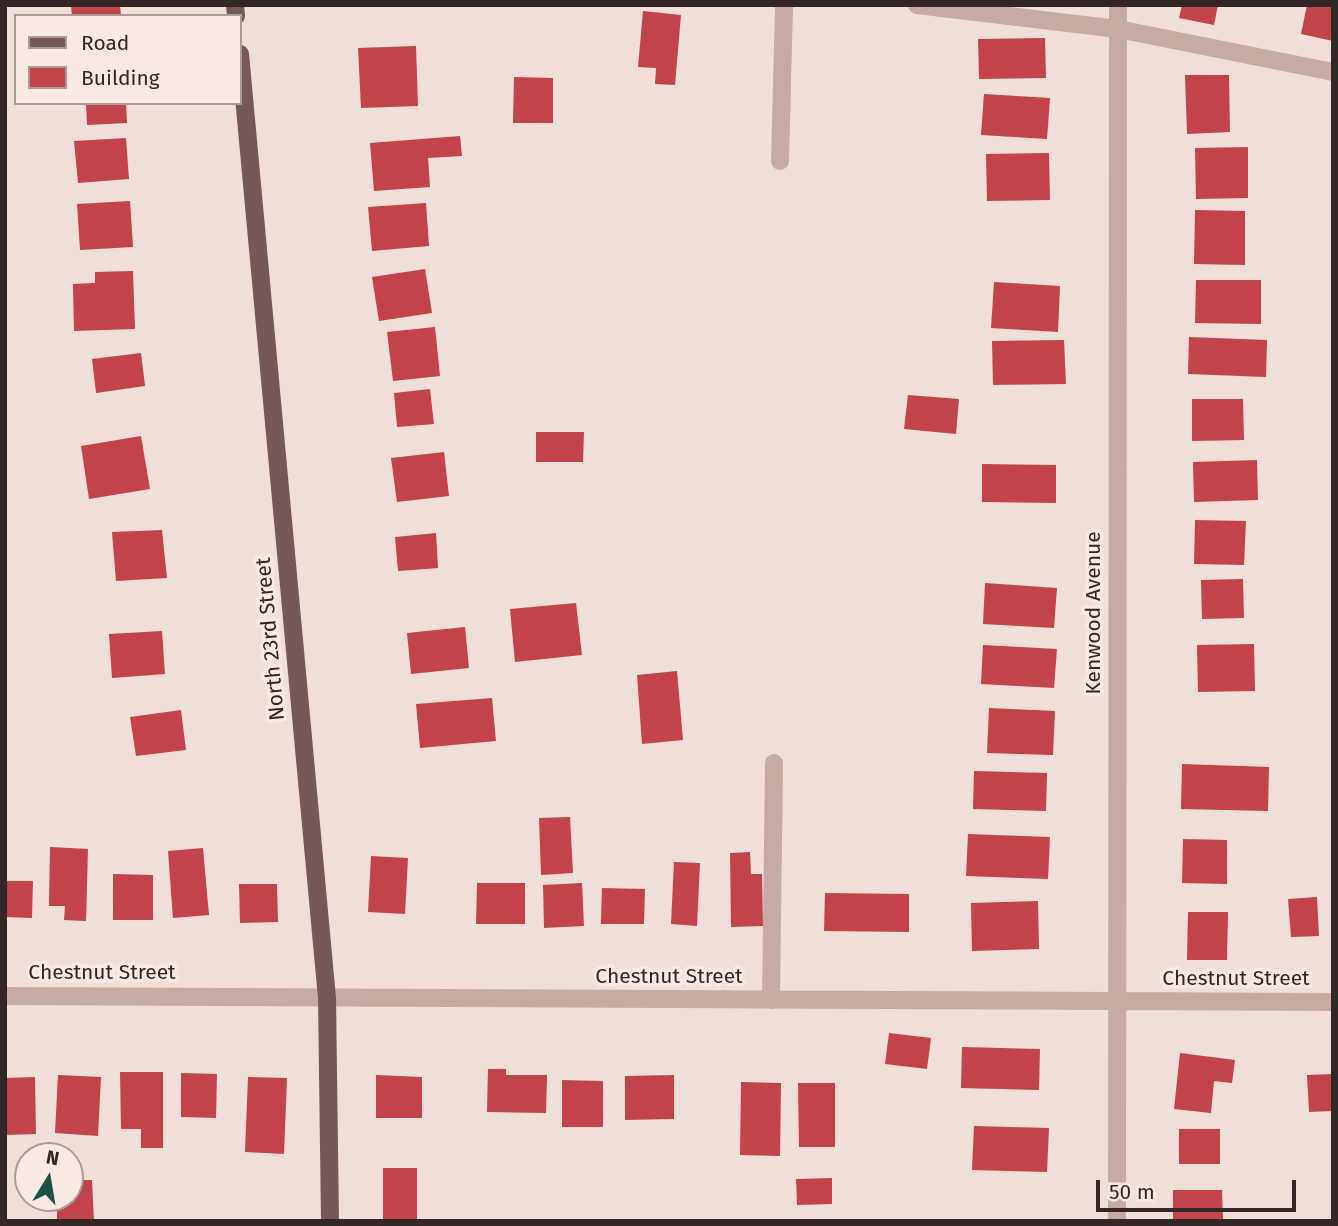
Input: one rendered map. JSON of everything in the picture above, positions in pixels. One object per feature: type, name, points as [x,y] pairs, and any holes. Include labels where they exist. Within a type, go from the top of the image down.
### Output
[{"type":"main road","name":"North 23rd Street","points":[[242,76],[327,998],[330,1221]]},
{"type":"street","points":[[780,161],[784,5]]},
{"type":"street","points":[[917,5],[1118,29],[1333,72]]},
{"type":"street","name":"Kenwood Avenue","points":[[1117,1221],[1118,5]]},
{"type":"street","points":[[771,1000],[775,763]]},
{"type":"street","name":"Chestnut Street","points":[[5,996],[1333,1002]]},
{"type":"building","points":[[71,5],[120,5],[121,14],[72,14]]},
{"type":"building","points":[[1182,5],[1218,5],[1214,25],[1179,18]]},
{"type":"building","points":[[1307,5],[1333,5],[1333,41],[1301,34]]},
{"type":"building","points":[[643,11],[681,15],[675,85],[655,84],[656,68],[638,67]]},
{"type":"building","points":[[1045,38],[1046,78],[979,79],[978,39]]},
{"type":"building","points":[[416,46],[418,106],[361,108],[358,48]]},
{"type":"building","points":[[1185,75],[1229,75],[1230,132],[1187,134]]},
{"type":"building","points":[[514,77],[553,78],[553,123],[513,123]]},
{"type":"building","points":[[984,94],[1050,98],[1047,139],[981,135]]},
{"type":"building","points":[[86,105],[126,105],[127,123],[87,125]]},
{"type":"building","points":[[460,136],[462,156],[428,158],[430,187],[374,191],[370,143]]},
{"type":"building","points":[[126,138],[129,179],[78,183],[74,141]]},
{"type":"building","points":[[1248,147],[1248,198],[1196,199],[1195,148]]},
{"type":"building","points":[[1049,153],[1050,200],[987,201],[986,154]]},
{"type":"building","points":[[130,201],[133,247],[80,250],[77,204]]},
{"type":"building","points":[[426,203],[429,246],[372,251],[368,207]]},
{"type":"building","points":[[1195,210],[1245,211],[1245,265],[1194,264]]},
{"type":"building","points":[[425,269],[432,313],[379,321],[372,277]]},
{"type":"building","points":[[133,271],[135,329],[74,331],[73,284],[95,283],[95,272]]},
{"type":"building","points":[[1196,280],[1261,280],[1261,324],[1195,323]]},
{"type":"building","points":[[994,282],[1060,286],[1058,332],[991,328]]},
{"type":"building","points":[[435,327],[440,376],[393,381],[387,332]]},
{"type":"building","points":[[1189,337],[1267,340],[1266,377],[1188,374]]},
{"type":"building","points":[[1064,340],[1066,384],[993,385],[992,341]]},
{"type":"building","points":[[141,353],[145,386],[96,393],[92,359]]},
{"type":"building","points":[[430,389],[434,424],[397,427],[394,393]]},
{"type":"building","points":[[908,395],[959,399],[956,434],[904,429]]},
{"type":"building","points":[[1192,399],[1243,399],[1244,440],[1192,441]]},
{"type":"building","points":[[536,432],[584,432],[583,462],[536,462]]},
{"type":"building","points":[[141,436],[150,489],[89,499],[81,446]]},
{"type":"building","points":[[444,452],[449,496],[397,502],[391,458]]},
{"type":"building","points":[[1257,460],[1258,500],[1194,502],[1193,462]]},
{"type":"building","points":[[982,464],[1056,465],[1056,503],[982,502]]},
{"type":"building","points":[[1195,520],[1246,521],[1244,565],[1194,564]]},
{"type":"building","points":[[162,530],[167,578],[116,581],[112,532]]},
{"type":"building","points":[[436,533],[438,568],[398,571],[395,537]]},
{"type":"building","points":[[1243,579],[1244,618],[1202,619],[1201,580]]},
{"type":"building","points":[[985,583],[1057,588],[1054,628],[983,624]]},
{"type":"building","points":[[576,603],[582,655],[515,662],[510,609]]},
{"type":"building","points":[[465,627],[469,668],[411,674],[407,633]]},
{"type":"building","points":[[162,631],[165,674],[112,678],[109,634]]},
{"type":"building","points":[[1254,644],[1255,691],[1198,692],[1197,645]]},
{"type":"building","points":[[983,645],[1057,649],[1054,688],[981,684]]},
{"type":"building","points":[[677,671],[683,740],[642,744],[637,675]]},
{"type":"building","points":[[492,698],[496,741],[420,748],[416,704]]},
{"type":"building","points":[[989,708],[1055,711],[1053,755],[987,753]]},
{"type":"building","points":[[181,710],[186,750],[136,756],[130,717]]},
{"type":"building","points":[[1182,764],[1269,767],[1268,811],[1181,809]]},
{"type":"building","points":[[974,771],[1047,773],[1046,811],[973,809]]},
{"type":"building","points":[[570,817],[573,873],[541,875],[539,818]]},
{"type":"building","points":[[968,834],[1050,837],[1048,879],[966,876]]},
{"type":"building","points":[[1183,839],[1227,840],[1227,884],[1182,883]]},
{"type":"building","points":[[50,847],[88,849],[86,921],[64,920],[65,906],[49,906]]},
{"type":"building","points":[[203,848],[209,915],[173,918],[168,851]]},
{"type":"building","points":[[750,852],[751,874],[762,874],[763,926],[731,927],[730,853]]},
{"type":"building","points":[[371,856],[408,858],[405,914],[368,912]]},
{"type":"building","points":[[674,862],[700,863],[697,926],[671,924]]},
{"type":"building","points":[[113,874],[153,875],[153,920],[113,920]]},
{"type":"building","points":[[5,881],[33,881],[32,918],[5,917]]},
{"type":"building","points":[[477,883],[525,883],[525,924],[476,924]]},
{"type":"building","points":[[582,883],[584,926],[544,928],[543,885]]},
{"type":"building","points":[[239,884],[277,884],[278,922],[240,923]]},
{"type":"building","points":[[602,888],[645,889],[644,924],[601,924]]},
{"type":"building","points":[[825,893],[909,894],[909,932],[824,931]]},
{"type":"building","points":[[1317,897],[1319,936],[1291,937],[1288,899]]},
{"type":"building","points":[[1038,901],[1039,949],[972,951],[971,903]]},
{"type":"building","points":[[1188,912],[1228,912],[1227,960],[1187,960]]},
{"type":"building","points":[[889,1033],[931,1038],[927,1069],[885,1064]]},
{"type":"building","points":[[962,1047],[1040,1049],[1039,1090],[961,1088]]},
{"type":"building","points":[[1180,1053],[1235,1060],[1232,1083],[1214,1081],[1211,1113],[1174,1109]]},
{"type":"building","points":[[488,1069],[506,1069],[506,1075],[547,1075],[546,1113],[487,1112]]},
{"type":"building","points":[[120,1072],[163,1072],[163,1148],[141,1148],[141,1129],[121,1129]]},
{"type":"building","points":[[181,1073],[217,1074],[216,1118],[181,1117]]},
{"type":"building","points":[[1333,1074],[1333,1111],[1309,1112],[1307,1075]]},
{"type":"building","points":[[58,1075],[101,1077],[98,1136],[55,1133]]},
{"type":"building","points":[[376,1075],[422,1077],[422,1118],[376,1118]]},
{"type":"building","points":[[674,1075],[674,1119],[625,1120],[625,1076]]},
{"type":"building","points":[[35,1077],[36,1134],[5,1135],[5,1078]]},
{"type":"building","points":[[248,1077],[287,1078],[284,1154],[245,1152]]},
{"type":"building","points":[[562,1080],[603,1081],[603,1127],[562,1127]]},
{"type":"building","points":[[741,1082],[781,1083],[780,1156],[740,1155]]},
{"type":"building","points":[[798,1083],[835,1083],[835,1147],[799,1147]]},
{"type":"building","points":[[974,1126],[1049,1128],[1047,1172],[972,1170]]},
{"type":"building","points":[[1179,1129],[1220,1129],[1220,1164],[1179,1164]]},
{"type":"building","points":[[383,1168],[417,1168],[417,1221],[383,1221]]},
{"type":"building","points":[[832,1178],[832,1204],[797,1205],[796,1179]]},
{"type":"building","points":[[84,1180],[92,1180],[94,1221],[57,1221],[57,1212],[84,1212]]},
{"type":"building","points":[[1173,1190],[1222,1190],[1223,1221],[1173,1221]]}]
